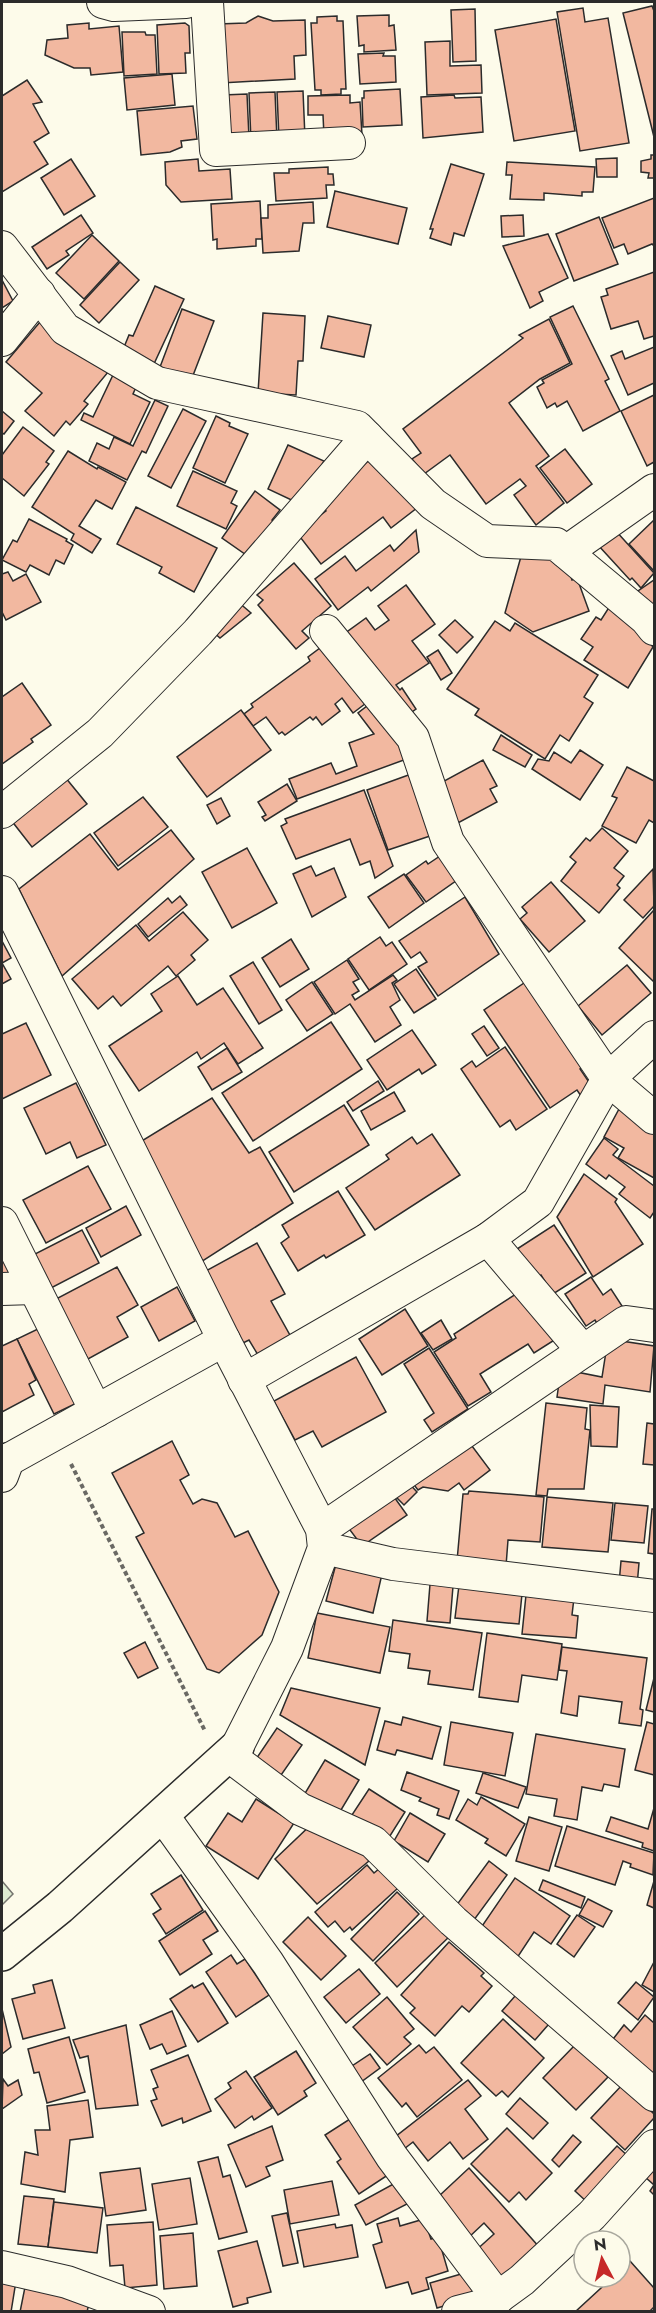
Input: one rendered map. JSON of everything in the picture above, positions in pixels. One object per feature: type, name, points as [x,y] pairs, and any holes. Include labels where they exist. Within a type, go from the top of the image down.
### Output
[{"type":"street","points":[[103,2],[114,5],[186,2]]},
{"type":"street","points":[[207,2],[216,150],[349,143]]},
{"type":"street","points":[[2,247],[65,329],[157,383],[357,427],[432,504],[487,541],[556,544],[646,619],[654,629]]},
{"type":"street","points":[[2,340],[39,294]]},
{"type":"street","points":[[2,812],[100,733],[174,657],[367,437]]},
{"type":"street","points":[[566,552],[654,489]]},
{"type":"street","points":[[326,631],[413,738],[448,842],[608,1079],[654,1118]]},
{"type":"street","points":[[2,892],[323,1539],[393,1564],[654,1596]]},
{"type":"street","points":[[244,1380],[488,1239],[538,1202],[608,1079],[654,1037]]},
{"type":"street","points":[[2,1222],[96,1412]]},
{"type":"street","points":[[488,1239],[583,1351]]},
{"type":"street","points":[[2,1289],[34,1288]]},
{"type":"street","points":[[2,1954],[60,1907],[229,1755],[287,1648],[323,1539],[626,1322],[654,1326]]},
{"type":"street","points":[[4,1467],[56,1434],[224,1340]]},
{"type":"street","points":[[229,1755],[300,1809],[373,1842],[453,1921],[654,2095]]},
{"type":"street","points":[[163,1816],[268,1963],[392,2157],[494,2305]]},
{"type":"street","points":[[458,2312],[494,2305],[592,2215],[654,2146]]},
{"type":"street","points":[[2,2266],[67,2282],[149,2312]]},
{"type":"path","points":[[56,1434],[229,1755]]},
{"type":"green space","points":[[2,1881],[13,1894],[2,1905]]},
{"type":"building","points":[[652,6],[654,11],[654,137],[623,13]]},
{"type":"building","points":[[583,8],[585,22],[608,18],[629,143],[580,151],[557,12]]},
{"type":"building","points":[[475,9],[476,61],[453,62],[451,10]]},
{"type":"building","points":[[389,15],[389,26],[394,25],[396,50],[364,52],[364,45],[359,46],[357,16]]},
{"type":"building","points":[[258,16],[273,21],[305,20],[306,55],[294,56],[295,79],[221,83],[218,24],[246,23]]},
{"type":"building","points":[[337,16],[337,21],[343,21],[346,89],[341,89],[341,94],[321,95],[321,90],[315,90],[311,23],[317,23],[317,17]]},
{"type":"building","points":[[556,19],[575,131],[514,141],[495,30]]},
{"type":"building","points":[[89,23],[89,29],[119,26],[123,72],[91,75],[90,68],[74,68],[45,55],[47,40],[68,38],[67,25]]},
{"type":"building","points":[[185,23],[189,26],[190,53],[185,53],[186,73],[159,74],[157,25]]},
{"type":"building","points":[[122,32],[145,32],[146,35],[155,35],[157,74],[124,76]]},
{"type":"building","points":[[450,41],[450,66],[481,65],[482,93],[427,95],[425,42]]},
{"type":"building","points":[[384,53],[383,56],[395,56],[396,82],[360,84],[358,54]]},
{"type":"building","points":[[172,74],[175,105],[127,110],[124,78]]},
{"type":"building","points":[[27,80],[42,102],[33,104],[49,133],[34,142],[48,164],[2,192],[2,96]]},
{"type":"building","points":[[400,89],[402,125],[363,127],[362,98],[364,98],[364,91]]},
{"type":"building","points":[[303,91],[305,138],[279,139],[277,92]]},
{"type":"building","points":[[275,92],[277,140],[251,141],[249,93]]},
{"type":"building","points":[[247,94],[249,138],[225,139],[223,95]]},
{"type":"building","points":[[350,95],[350,103],[360,102],[362,135],[324,136],[323,115],[308,115],[308,96]]},
{"type":"building","points":[[454,95],[455,98],[481,97],[483,132],[423,138],[421,97]]},
{"type":"building","points":[[193,106],[197,139],[181,141],[182,147],[170,152],[141,155],[137,111]]},
{"type":"building","points":[[651,155],[654,155],[654,178],[648,178],[649,173],[641,172],[641,161],[651,159]]},
{"type":"building","points":[[617,158],[617,177],[597,177],[596,159]]},
{"type":"building","points":[[71,159],[95,196],[64,215],[41,178]]},
{"type":"building","points":[[198,159],[199,171],[230,169],[232,199],[181,202],[166,185],[165,162]]},
{"type":"building","points":[[507,162],[595,167],[593,192],[582,192],[582,196],[544,193],[544,200],[510,199],[512,175],[506,175]]},
{"type":"building","points":[[451,164],[484,174],[464,236],[454,233],[451,245],[430,238],[433,229],[430,229]]},
{"type":"building","points":[[328,167],[328,174],[333,174],[334,185],[326,185],[327,198],[276,201],[274,173],[289,173],[289,169]]},
{"type":"building","points":[[335,191],[407,208],[398,244],[327,227]]},
{"type":"building","points":[[654,198],[654,246],[652,244],[628,254],[624,244],[614,248],[602,218]]},
{"type":"building","points":[[260,201],[262,239],[256,239],[256,246],[217,249],[217,239],[213,240],[211,204]]},
{"type":"building","points":[[313,202],[314,223],[303,223],[299,251],[263,253],[261,218],[268,218],[268,205]]},
{"type":"building","points":[[81,215],[93,233],[66,251],[69,255],[47,269],[32,247]]},
{"type":"building","points":[[523,215],[524,236],[502,237],[501,216]]},
{"type":"building","points":[[599,217],[618,264],[574,281],[556,234]]},
{"type":"building","points":[[548,234],[568,278],[539,292],[543,301],[530,308],[503,246]]},
{"type":"building","points":[[92,235],[119,261],[84,299],[56,273]]},
{"type":"building","points":[[120,262],[139,280],[99,323],[80,305]]},
{"type":"building","points":[[654,272],[654,336],[644,339],[638,321],[611,329],[601,297],[608,295],[606,289]]},
{"type":"building","points":[[2,280],[13,301],[2,308]]},
{"type":"building","points":[[155,286],[184,299],[153,366],[122,352],[129,335],[133,336]]},
{"type":"building","points":[[573,306],[609,379],[605,381],[620,411],[583,431],[567,401],[557,407],[555,403],[547,408],[537,387],[544,383],[542,380],[572,364],[550,317]]},
{"type":"building","points":[[182,309],[214,321],[192,378],[160,367]]},
{"type":"building","points":[[263,313],[305,316],[303,361],[298,361],[296,395],[258,393]]},
{"type":"building","points":[[328,316],[371,325],[364,357],[321,348]]},
{"type":"building","points":[[549,319],[570,363],[540,379],[509,403],[549,456],[536,466],[564,503],[536,525],[514,495],[526,486],[520,479],[486,504],[450,455],[424,474],[412,459],[421,453],[403,429],[523,338],[519,335]]},
{"type":"building","points":[[40,322],[109,371],[84,401],[88,404],[70,425],[66,421],[54,436],[25,411],[42,393],[6,362]]},
{"type":"building","points":[[654,347],[654,383],[628,395],[611,356],[622,351],[625,359]]},
{"type":"building","points":[[113,375],[137,385],[133,394],[150,402],[130,444],[81,420],[84,413],[93,417]]},
{"type":"building","points":[[654,395],[654,462],[647,466],[621,411]]},
{"type":"building","points":[[155,400],[168,406],[146,453],[142,451],[127,480],[89,461],[97,443],[109,449],[114,437],[133,446]]},
{"type":"building","points":[[183,409],[206,421],[171,488],[148,476]]},
{"type":"building","points":[[2,411],[14,421],[4,434],[2,433]]},
{"type":"building","points":[[216,416],[230,423],[229,426],[248,434],[225,483],[193,468]]},
{"type":"building","points":[[23,427],[54,451],[46,462],[49,464],[24,496],[2,478],[2,455]]},
{"type":"building","points":[[288,445],[324,461],[300,504],[268,489]]},
{"type":"building","points":[[565,449],[592,484],[567,503],[540,468]]},
{"type":"building","points":[[68,451],[97,469],[98,467],[126,482],[112,509],[96,500],[79,526],[101,539],[92,553],[71,540],[74,534],[32,507]]},
{"type":"building","points":[[371,459],[417,508],[391,528],[383,517],[321,564],[297,533],[326,511],[321,505],[338,484]]},
{"type":"building","points":[[193,471],[237,491],[231,503],[237,506],[226,529],[177,506]]},
{"type":"building","points":[[255,491],[280,510],[272,520],[278,524],[252,559],[222,538]]},
{"type":"building","points":[[136,507],[217,548],[194,592],[159,573],[162,567],[117,544]]},
{"type":"building","points":[[29,519],[67,539],[66,541],[73,545],[64,564],[56,560],[49,575],[30,565],[26,572],[2,560],[13,540],[17,542]]},
{"type":"building","points":[[654,520],[654,571],[629,544]]},
{"type":"building","points":[[416,530],[419,552],[371,591],[368,587],[338,610],[315,579],[345,556],[356,571],[390,545],[394,551]]},
{"type":"building","points":[[615,530],[654,573],[641,588],[632,578],[630,580],[598,545]]},
{"type":"building","points":[[545,552],[567,564],[572,580],[577,578],[589,611],[533,632],[505,613],[522,553]]},
{"type":"building","points":[[294,563],[331,606],[302,631],[309,638],[296,649],[258,605],[263,600],[257,595]]},
{"type":"building","points":[[8,572],[13,581],[26,574],[41,602],[6,620],[2,612],[2,574]]},
{"type":"building","points":[[654,580],[654,616],[638,591]]},
{"type":"building","points":[[406,585],[435,624],[412,641],[429,663],[396,685],[400,690],[402,688],[416,709],[409,714],[344,634],[366,618],[375,630],[389,620],[378,606]]},
{"type":"building","points":[[615,598],[653,647],[628,688],[584,660],[593,647],[581,639],[596,617],[601,620]]},
{"type":"building","points":[[237,601],[251,613],[220,638],[211,630]]},
{"type":"building","points":[[455,620],[473,637],[457,653],[439,635]]},
{"type":"building","points":[[495,621],[510,631],[515,623],[598,675],[584,697],[593,703],[569,741],[560,735],[545,759],[475,715],[479,709],[447,689]]},
{"type":"building","points":[[324,645],[374,697],[353,713],[342,698],[335,704],[340,711],[322,725],[316,717],[313,720],[310,717],[285,735],[282,732],[279,734],[266,717],[253,726],[244,714],[253,707],[251,704],[310,661],[308,657]]},
{"type":"building","points":[[438,650],[452,673],[441,680],[427,657]]},
{"type":"building","points":[[22,683],[51,725],[31,739],[33,742],[2,764],[2,697]]},
{"type":"building","points":[[376,699],[412,757],[297,799],[289,779],[331,763],[336,774],[357,766],[349,743],[374,734],[358,713]]},
{"type":"building","points":[[241,710],[271,750],[207,797],[177,757]]},
{"type":"building","points":[[501,735],[532,755],[525,767],[493,750]]},
{"type":"building","points":[[580,750],[603,765],[580,800],[532,769],[538,759],[549,761],[554,752],[571,763]]},
{"type":"building","points":[[483,760],[497,786],[490,789],[497,802],[456,824],[435,786]]},
{"type":"building","points":[[627,767],[654,781],[654,823],[649,820],[636,843],[602,826],[617,798],[612,796]]},
{"type":"building","points":[[414,773],[436,834],[388,850],[367,790]]},
{"type":"building","points":[[65,777],[87,804],[32,847],[11,820]]},
{"type":"building","points":[[287,784],[297,801],[265,821],[262,817],[266,815],[258,802]]},
{"type":"building","points":[[364,790],[393,866],[375,878],[370,861],[360,865],[350,839],[296,859],[281,826],[287,823],[285,819]]},
{"type":"building","points":[[143,797],[168,827],[118,866],[94,833]]},
{"type":"building","points":[[221,798],[230,816],[217,824],[207,805]]},
{"type":"building","points":[[602,828],[628,851],[614,868],[624,876],[617,885],[620,888],[599,913],[561,881],[576,862],[570,857],[586,838],[590,841]]},
{"type":"building","points":[[171,830],[194,859],[62,976],[19,889],[90,834],[118,870]]},
{"type":"building","points":[[247,848],[277,903],[232,928],[202,872]]},
{"type":"building","points":[[443,854],[460,878],[426,902],[406,875],[426,861],[428,864]]},
{"type":"building","points":[[311,866],[316,876],[334,868],[346,897],[312,917],[293,874]]},
{"type":"building","points":[[653,869],[654,906],[643,918],[624,900]]},
{"type":"building","points":[[404,874],[424,903],[389,928],[368,897]]},
{"type":"building","points":[[551,882],[585,921],[549,952],[520,919],[527,913],[522,907]]},
{"type":"building","points":[[180,896],[187,905],[148,937],[138,924],[168,898],[172,903]]},
{"type":"building","points":[[465,897],[499,954],[438,996],[418,967],[427,962],[420,952],[411,958],[399,941]]},
{"type":"building","points":[[654,910],[654,982],[619,948]]},
{"type":"building","points":[[183,912],[208,940],[191,955],[195,960],[176,976],[168,966],[121,1006],[113,996],[98,1009],[72,979],[136,925],[149,941]]},
{"type":"building","points":[[380,937],[386,946],[392,942],[407,964],[369,990],[348,959]]},
{"type":"building","points":[[291,939],[309,969],[280,987],[262,958]]},
{"type":"building","points":[[2,941],[11,958],[2,963]]},
{"type":"building","points":[[347,960],[359,979],[353,982],[359,991],[352,995],[355,1000],[393,975],[397,980],[392,983],[400,1000],[390,1007],[401,1025],[375,1042],[350,1004],[335,1014],[314,982]]},
{"type":"building","points":[[253,962],[282,1010],[259,1024],[230,976]]},
{"type":"building","points":[[2,963],[11,979],[2,984]]},
{"type":"building","points":[[627,965],[651,993],[602,1035],[578,1006]]},
{"type":"building","points":[[416,969],[436,999],[414,1013],[394,984]]},
{"type":"building","points":[[178,976],[197,1005],[223,988],[263,1048],[238,1064],[224,1043],[201,1059],[197,1052],[139,1091],[109,1046],[162,1011],[151,994]]},
{"type":"building","points":[[527,981],[584,1066],[580,1069],[593,1088],[581,1096],[577,1090],[550,1108],[484,1010]]},
{"type":"building","points":[[312,982],[333,1014],[307,1031],[286,1000]]},
{"type":"building","points":[[331,1022],[362,1069],[253,1141],[222,1093]]},
{"type":"building","points":[[26,1023],[51,1075],[2,1099],[2,1034]]},
{"type":"building","points":[[484,1026],[499,1048],[487,1056],[472,1034]]},
{"type":"building","points":[[412,1030],[436,1065],[422,1074],[419,1069],[387,1090],[367,1060]]},
{"type":"building","points":[[505,1047],[547,1109],[516,1130],[510,1120],[500,1127],[461,1069],[472,1061],[476,1067]]},
{"type":"building","points":[[227,1048],[242,1072],[212,1090],[198,1067]]},
{"type":"building","points":[[378,1081],[384,1091],[353,1111],[347,1102]]},
{"type":"building","points":[[76,1083],[106,1145],[77,1158],[70,1142],[46,1154],[24,1108]]},
{"type":"building","points":[[394,1092],[405,1111],[371,1130],[361,1111]]},
{"type":"building","points":[[212,1098],[249,1153],[260,1147],[293,1203],[201,1262],[140,1142]]},
{"type":"building","points":[[344,1105],[369,1145],[294,1192],[269,1152]]},
{"type":"building","points":[[619,1109],[654,1129],[654,1178],[618,1158],[624,1148],[604,1137]]},
{"type":"building","points":[[432,1134],[460,1175],[375,1230],[346,1188],[389,1159],[386,1155],[412,1137],[417,1144]]},
{"type":"building","points":[[604,1138],[618,1149],[613,1155],[654,1186],[654,1212],[650,1218],[619,1194],[625,1187],[609,1175],[606,1179],[586,1164]]},
{"type":"building","points":[[88,1166],[111,1209],[46,1243],[23,1200]]},
{"type":"building","points":[[584,1174],[617,1199],[615,1202],[643,1244],[593,1277],[557,1217]]},
{"type":"building","points":[[338,1191],[365,1235],[326,1258],[324,1255],[298,1271],[281,1243],[289,1237],[282,1225]]},
{"type":"building","points":[[126,1206],[141,1235],[101,1257],[86,1228]]},
{"type":"building","points":[[554,1225],[586,1273],[553,1294],[541,1275],[536,1278],[517,1249]]},
{"type":"building","points":[[82,1230],[99,1263],[51,1288],[33,1255]]},
{"type":"building","points":[[257,1243],[285,1294],[271,1301],[291,1337],[258,1355],[249,1340],[243,1343],[204,1272]]},
{"type":"building","points":[[2,1248],[14,1274],[2,1274]]},
{"type":"building","points":[[117,1267],[138,1305],[117,1317],[128,1337],[88,1359],[56,1299]]},
{"type":"building","points":[[591,1277],[603,1295],[611,1289],[624,1309],[598,1325],[595,1320],[586,1326],[565,1294]]},
{"type":"building","points":[[177,1287],[195,1321],[159,1341],[141,1307]]},
{"type":"building","points":[[519,1292],[556,1339],[534,1353],[528,1344],[480,1374],[491,1392],[468,1406],[434,1352],[456,1338],[454,1334]]},
{"type":"building","points":[[405,1309],[428,1346],[382,1375],[359,1339]]},
{"type":"building","points":[[441,1320],[452,1339],[433,1350],[421,1333]]},
{"type":"building","points":[[42,1327],[79,1402],[54,1414],[17,1339]]},
{"type":"building","points":[[17,1339],[36,1380],[29,1384],[34,1395],[2,1412],[2,1346]]},
{"type":"building","points":[[608,1339],[654,1346],[650,1392],[605,1385],[603,1404],[557,1397],[561,1369],[602,1377]]},
{"type":"building","points":[[429,1348],[468,1409],[432,1432],[424,1420],[434,1413],[404,1364]]},
{"type":"building","points":[[356,1357],[386,1412],[322,1447],[313,1431],[295,1440],[274,1401]]},
{"type":"building","points":[[546,1403],[587,1408],[585,1429],[590,1430],[584,1489],[548,1489],[547,1496],[536,1495]]},
{"type":"building","points":[[590,1405],[619,1407],[617,1447],[591,1446]]},
{"type":"building","points":[[647,1423],[654,1424],[654,1465],[643,1464]]},
{"type":"building","points":[[463,1434],[490,1470],[464,1490],[459,1483],[448,1491],[423,1487],[418,1490],[408,1477]]},
{"type":"building","points":[[172,1441],[189,1475],[180,1480],[193,1504],[202,1499],[217,1503],[235,1537],[248,1531],[279,1592],[262,1635],[219,1673],[207,1669],[136,1537],[144,1533],[112,1473]]},
{"type":"building","points":[[404,1478],[417,1492],[404,1505],[390,1491]]},
{"type":"building","points":[[469,1491],[544,1497],[540,1542],[508,1540],[506,1566],[457,1561],[463,1494],[468,1494]]},
{"type":"building","points":[[392,1494],[407,1515],[362,1546],[347,1526]]},
{"type":"building","points":[[547,1497],[613,1503],[608,1552],[542,1547]]},
{"type":"building","points":[[615,1503],[648,1506],[644,1543],[611,1540]]},
{"type":"building","points":[[652,1509],[654,1509],[654,1554],[648,1553]]},
{"type":"building","points":[[621,1561],[639,1563],[637,1586],[619,1584]]},
{"type":"building","points":[[336,1564],[382,1574],[373,1613],[326,1601]]},
{"type":"building","points":[[431,1572],[454,1574],[450,1623],[427,1621]]},
{"type":"building","points":[[460,1577],[523,1584],[519,1624],[455,1618]]},
{"type":"building","points":[[526,1595],[574,1598],[572,1615],[578,1616],[576,1638],[522,1634]]},
{"type":"building","points":[[317,1613],[390,1627],[380,1673],[308,1658]]},
{"type":"building","points":[[393,1620],[482,1633],[473,1690],[428,1684],[430,1671],[408,1668],[410,1654],[389,1651]]},
{"type":"building","points":[[487,1633],[562,1644],[557,1680],[522,1675],[518,1702],[479,1697]]},
{"type":"building","points":[[145,1642],[158,1668],[138,1678],[124,1653]]},
{"type":"building","points":[[562,1647],[647,1658],[640,1709],[643,1710],[641,1726],[619,1723],[622,1702],[579,1696],[577,1716],[561,1713],[567,1671],[559,1670]]},
{"type":"building","points":[[654,1678],[654,1712],[646,1710]]},
{"type":"building","points":[[291,1688],[380,1708],[365,1765],[280,1715]]},
{"type":"building","points":[[403,1717],[441,1727],[432,1759],[397,1750],[395,1755],[377,1750],[385,1721],[401,1725]]},
{"type":"building","points":[[451,1722],[513,1733],[505,1776],[444,1765]]},
{"type":"building","points":[[647,1722],[654,1724],[654,1775],[635,1770]]},
{"type":"building","points":[[277,1728],[302,1745],[279,1778],[254,1762]]},
{"type":"building","points":[[536,1734],[625,1749],[619,1787],[604,1784],[602,1791],[582,1787],[577,1820],[554,1816],[557,1799],[526,1794]]},
{"type":"building","points":[[325,1760],[359,1780],[335,1820],[301,1800]]},
{"type":"building","points":[[407,1772],[459,1791],[449,1819],[437,1815],[439,1809],[419,1801],[421,1798],[401,1790]]},
{"type":"building","points":[[483,1773],[526,1787],[518,1808],[476,1793]]},
{"type":"building","points":[[369,1789],[405,1812],[383,1847],[346,1824]]},
{"type":"building","points":[[481,1797],[525,1824],[506,1856],[485,1843],[488,1839],[456,1820],[468,1799],[477,1805]]},
{"type":"building","points":[[256,1799],[294,1823],[258,1879],[206,1846],[228,1813],[242,1822]]},
{"type":"building","points":[[654,1808],[654,1851],[642,1847],[643,1843],[606,1831],[611,1817],[648,1829]]},
{"type":"building","points":[[410,1813],[445,1834],[428,1862],[394,1841]]},
{"type":"building","points":[[529,1817],[562,1827],[549,1871],[516,1861]]},
{"type":"building","points":[[315,1821],[354,1845],[369,1861],[317,1904],[275,1859]]},
{"type":"building","points":[[567,1826],[654,1853],[653,1875],[630,1867],[631,1864],[623,1861],[615,1885],[555,1866]]},
{"type":"building","points":[[489,1861],[507,1875],[471,1924],[453,1910]]},
{"type":"building","points":[[367,1865],[374,1873],[380,1868],[398,1888],[352,1930],[350,1927],[344,1932],[335,1921],[328,1927],[315,1912]]},
{"type":"building","points":[[181,1875],[203,1910],[166,1934],[153,1914],[161,1909],[151,1894]]},
{"type":"building","points":[[515,1878],[570,1916],[551,1944],[534,1932],[517,1958],[478,1932]]},
{"type":"building","points":[[543,1880],[585,1897],[581,1908],[539,1890]]},
{"type":"building","points":[[654,1881],[654,1908],[647,1905]]},
{"type":"building","points":[[397,1892],[419,1914],[373,1961],[351,1939]]},
{"type":"building","points":[[588,1899],[612,1911],[603,1927],[579,1915]]},
{"type":"building","points":[[205,1911],[218,1931],[203,1940],[212,1954],[180,1975],[159,1941]]},
{"type":"building","points":[[428,1912],[451,1935],[397,1987],[375,1963]]},
{"type":"building","points":[[577,1915],[595,1927],[574,1957],[557,1944]]},
{"type":"building","points":[[308,1917],[346,1956],[321,1980],[283,1942]]},
{"type":"building","points":[[449,1942],[484,1973],[481,1976],[492,1986],[469,2012],[462,2006],[435,2036],[410,2013],[415,2008],[401,1995]]},
{"type":"building","points":[[231,1955],[237,1964],[245,1959],[269,1995],[236,2017],[206,1972]]},
{"type":"building","points":[[654,1962],[654,1992],[642,1985]]},
{"type":"building","points":[[359,1969],[380,1994],[346,2023],[324,1997]]},
{"type":"building","points":[[52,1980],[65,2028],[23,2039],[12,1999],[35,1993],[33,1985]]},
{"type":"building","points":[[636,1982],[654,1997],[638,2020],[618,2003]]},
{"type":"building","points":[[203,1983],[228,2023],[198,2042],[170,1999],[192,1985],[194,1988]]},
{"type":"building","points":[[522,1988],[555,2017],[535,2040],[502,2011]]},
{"type":"building","points":[[387,1997],[414,2029],[404,2037],[411,2044],[387,2065],[353,2027]]},
{"type":"building","points":[[2,2009],[11,2047],[2,2054]]},
{"type":"building","points":[[172,2011],[186,2046],[167,2054],[162,2044],[150,2049],[140,2025]]},
{"type":"building","points":[[645,2015],[654,2023],[654,2079],[610,2043],[624,2025],[631,2032]]},
{"type":"building","points":[[503,2019],[544,2058],[508,2097],[502,2091],[496,2096],[461,2063]]},
{"type":"building","points":[[126,2025],[138,2105],[96,2109],[88,2056],[80,2058],[73,2040]]},
{"type":"building","points":[[69,2037],[85,2092],[47,2103],[39,2072],[34,2073],[28,2049]]},
{"type":"building","points":[[419,2045],[426,2053],[434,2047],[462,2080],[417,2117],[406,2103],[402,2107],[378,2078]]},
{"type":"building","points":[[575,2045],[608,2077],[576,2110],[543,2078]]},
{"type":"building","points":[[296,2051],[316,2083],[304,2091],[307,2096],[278,2115],[254,2077]]},
{"type":"building","points":[[370,2054],[380,2068],[357,2085],[346,2070]]},
{"type":"building","points":[[188,2055],[211,2111],[183,2123],[182,2118],[162,2126],[151,2101],[157,2099],[153,2089],[158,2087],[151,2070]]},
{"type":"building","points":[[246,2071],[272,2108],[254,2120],[252,2116],[235,2128],[215,2099],[231,2088],[228,2083]]},
{"type":"building","points":[[3,2079],[8,2086],[18,2080],[22,2095],[2,2109]]},
{"type":"building","points":[[468,2080],[481,2096],[465,2109],[488,2139],[463,2159],[450,2142],[428,2161],[413,2142],[404,2149],[395,2137]]},
{"type":"building","points":[[623,2084],[654,2114],[654,2118],[625,2150],[591,2118]]},
{"type":"building","points":[[520,2098],[548,2123],[533,2139],[506,2114]]},
{"type":"building","points":[[88,2100],[93,2137],[70,2140],[65,2192],[21,2184],[25,2152],[38,2155],[35,2130],[50,2130],[47,2106]]},
{"type":"building","points":[[353,2117],[394,2171],[359,2194],[337,2162],[341,2159],[325,2135]]},
{"type":"building","points":[[272,2126],[283,2160],[266,2167],[270,2176],[246,2187],[228,2145]]},
{"type":"building","points":[[507,2128],[552,2173],[526,2200],[519,2192],[509,2202],[471,2164]]},
{"type":"building","points":[[573,2135],[581,2142],[559,2167],[552,2160]]},
{"type":"building","points":[[617,2146],[629,2157],[587,2202],[575,2191]]},
{"type":"building","points":[[218,2157],[223,2177],[230,2175],[247,2232],[219,2239],[198,2162]]},
{"type":"building","points":[[654,2166],[654,2185],[645,2177]]},
{"type":"building","points":[[140,2168],[146,2210],[106,2216],[100,2173]]},
{"type":"building","points":[[469,2168],[540,2248],[501,2284],[473,2253],[494,2234],[484,2223],[467,2239],[447,2217],[452,2211],[439,2196]]},
{"type":"building","points":[[190,2178],[197,2224],[159,2230],[152,2184]]},
{"type":"building","points":[[332,2181],[339,2215],[290,2224],[284,2190]]},
{"type":"building","points":[[397,2182],[409,2203],[366,2225],[355,2205]]},
{"type":"building","points":[[24,2196],[54,2199],[48,2247],[18,2244]]},
{"type":"building","points":[[54,2202],[103,2208],[97,2253],[48,2247]]},
{"type":"building","points":[[287,2213],[298,2263],[283,2266],[272,2216]]},
{"type":"building","points":[[398,2218],[400,2226],[424,2219],[431,2239],[438,2237],[448,2271],[426,2278],[429,2289],[412,2294],[408,2282],[386,2288],[373,2245],[382,2242],[377,2224]]},
{"type":"building","points":[[153,2222],[157,2285],[125,2288],[123,2265],[110,2266],[107,2225]]},
{"type":"building","points":[[335,2224],[336,2228],[352,2225],[358,2257],[304,2267],[297,2231]]},
{"type":"building","points":[[193,2233],[197,2286],[164,2289],[160,2236]]},
{"type":"building","points":[[257,2241],[271,2292],[247,2298],[248,2303],[233,2307],[218,2251]]},
{"type":"building","points":[[632,2263],[654,2288],[654,2307],[649,2312],[575,2312],[600,2289],[632,2289]]},
{"type":"building","points":[[468,2272],[475,2297],[437,2308],[430,2283]]},
{"type":"building","points":[[2,2279],[16,2281],[11,2312],[2,2312]]},
{"type":"building","points":[[25,2287],[90,2299],[87,2312],[20,2312]]}]
